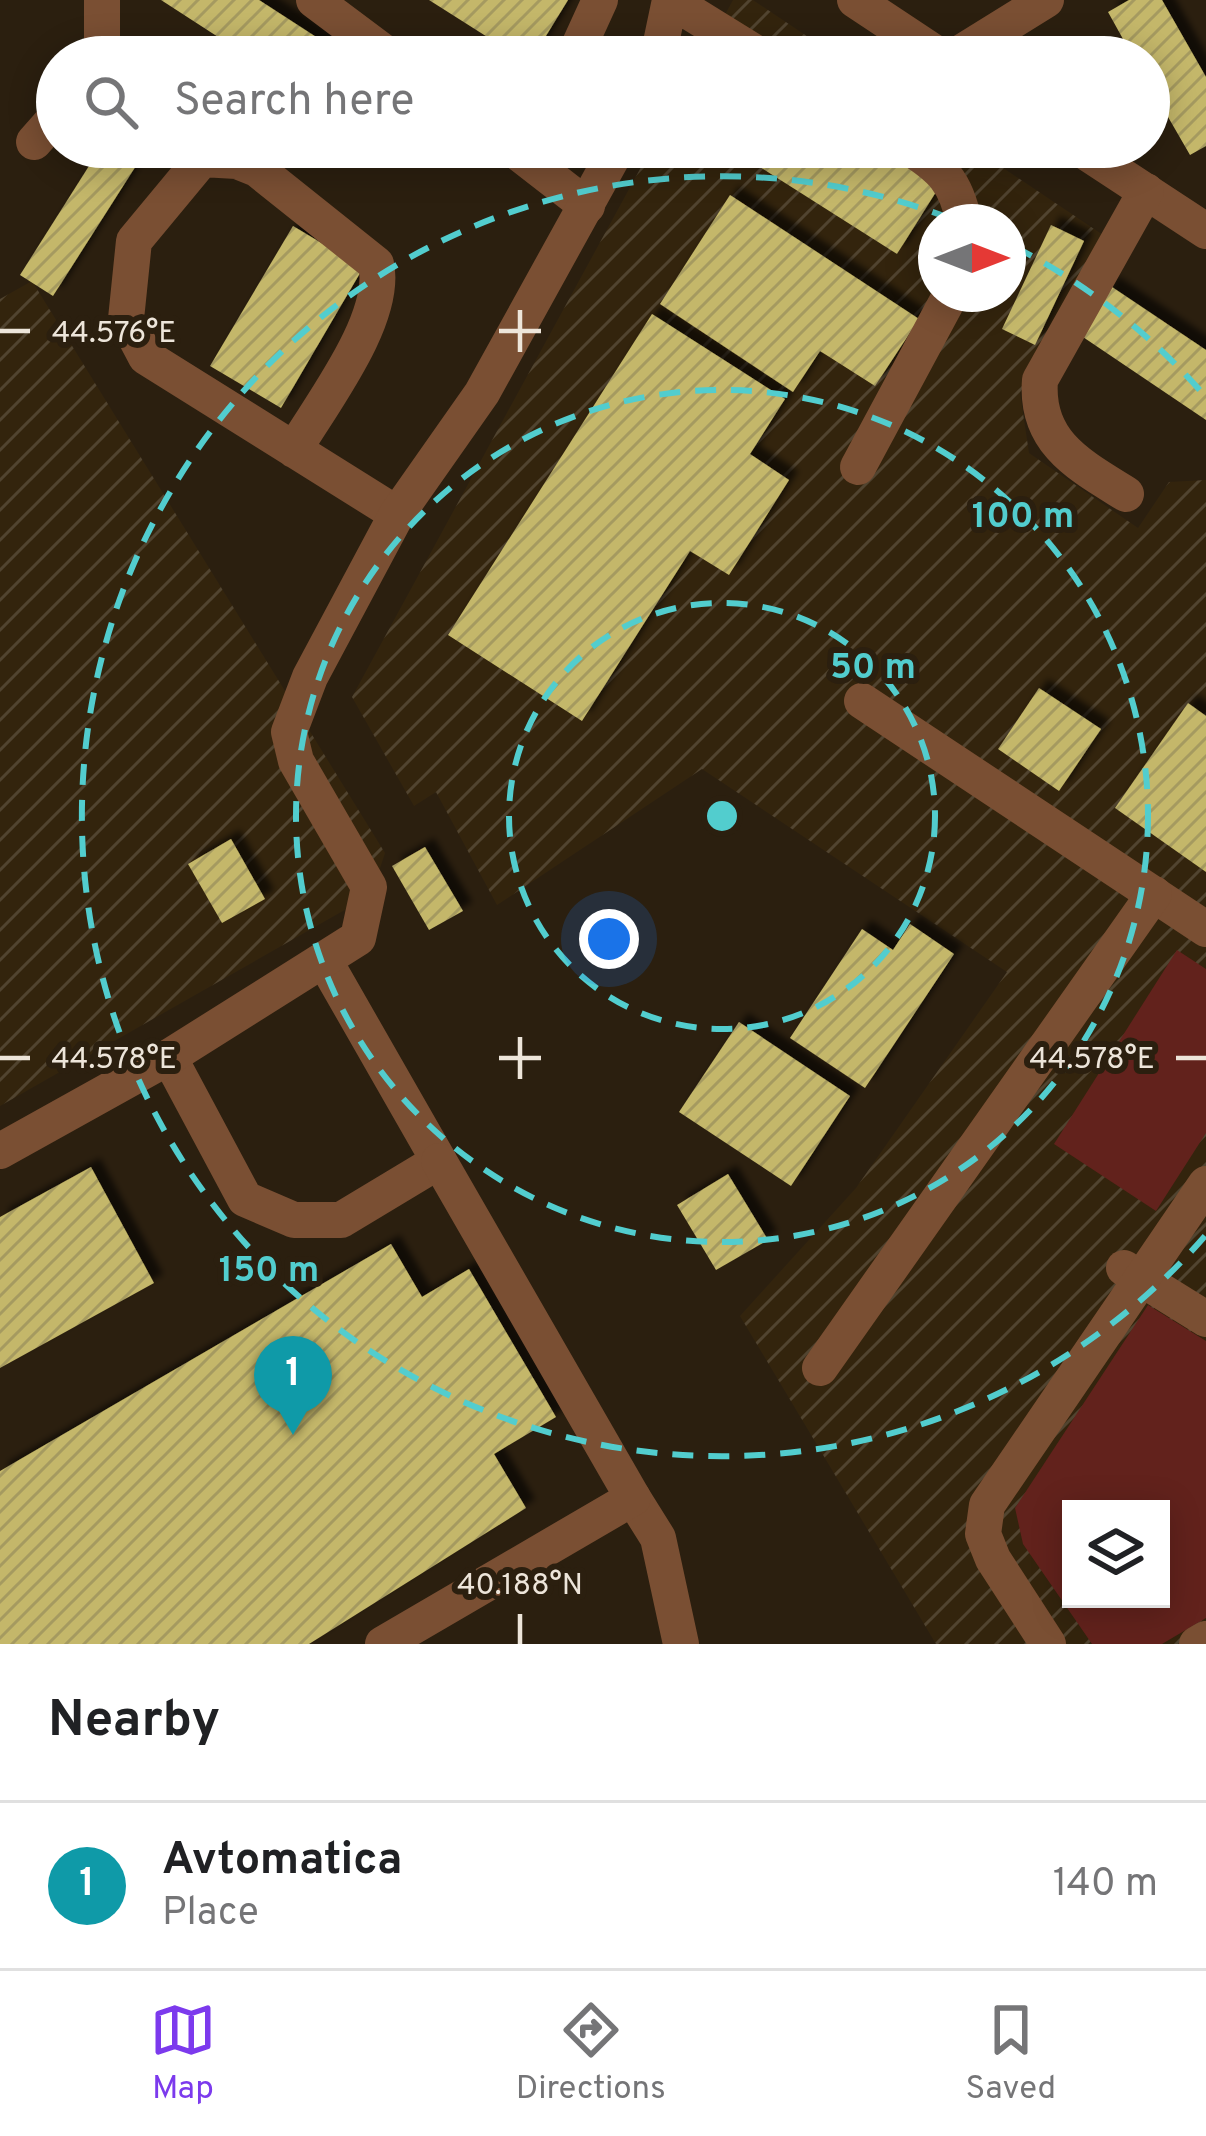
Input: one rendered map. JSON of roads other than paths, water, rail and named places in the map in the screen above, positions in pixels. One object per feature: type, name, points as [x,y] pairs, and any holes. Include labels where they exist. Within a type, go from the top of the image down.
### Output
[{"type":"street","points":[[102,0],[102,36]]},
{"type":"street","points":[[314,0],[362,36]]},
{"type":"street","points":[[584,36],[600,0]]},
{"type":"street","points":[[666,36],[670,0],[728,36]]},
{"type":"street","points":[[855,0],[909,36]]},
{"type":"street","points":[[988,36],[1046,0]]},
{"type":"street","points":[[195,168],[134,241],[126,319],[146,357],[397,514]]},
{"type":"street","points":[[254,168],[376,264],[380,280],[372,315],[295,450]]},
{"type":"street","points":[[542,168],[587,206]]},
{"type":"street","points":[[0,1151],[169,1057],[358,938],[371,895],[296,760],[289,731],[310,677],[397,514],[482,393],[607,168]]},
{"type":"street","points":[[943,168],[960,204]]},
{"type":"street","points":[[1110,168],[1206,231]]},
{"type":"street","points":[[1126,494],[1066,457],[1045,427],[1038,402],[1040,380],[1146,191]]},
{"type":"street","points":[[858,467],[941,312]]},
{"type":"street","points":[[862,701],[1206,929]]},
{"type":"street","points":[[820,1368],[1154,894]]},
{"type":"street","points":[[324,960],[658,1538],[681,1644]]},
{"type":"street","points":[[169,1057],[245,1199],[294,1220],[341,1220],[440,1161]]},
{"type":"street","points":[[1048,1644],[993,1559],[983,1534],[987,1505],[1132,1272],[1206,1184]]},
{"type":"street","points":[[1132,1272],[1206,1319]]},
{"type":"street","points":[[383,1644],[633,1498]]},
{"type":"street","points":[[1197,1644],[1206,1639]]},
{"type":"place","name":"Avtomatica","points":[[293,1435]]}]
